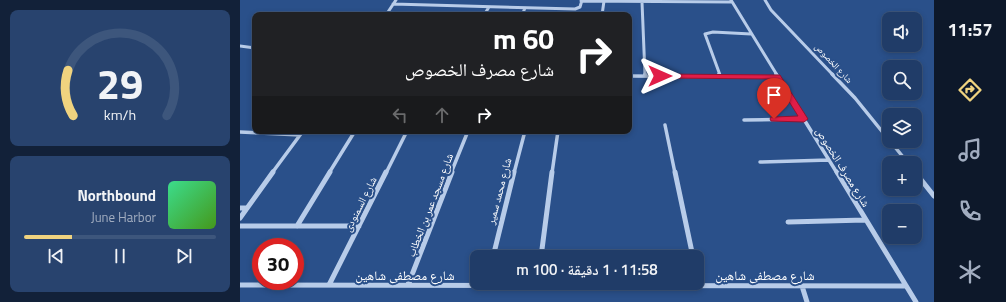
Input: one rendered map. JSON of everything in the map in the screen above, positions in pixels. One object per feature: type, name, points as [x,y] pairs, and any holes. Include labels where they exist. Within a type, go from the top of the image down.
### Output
[{"type":"street","points":[[388,12],[396,0]]},
{"type":"street","points":[[393,4],[578,9],[581,0],[642,2],[731,1]]},
{"type":"street","name":"شارع الخصوص","points":[[765,0],[772,10],[855,98],[882,131]]},
{"type":"street","points":[[602,12],[604,1]]},
{"type":"street","name":"شارع مصرف الخصوص","points":[[731,1],[916,302]]},
{"type":"street","points":[[642,2],[645,76]]},
{"type":"street","points":[[486,12],[489,7]]},
{"type":"street","points":[[523,12],[525,8]]},
{"type":"street","points":[[720,76],[705,34],[713,32],[751,34]]},
{"type":"street","points":[[240,46],[252,48]]},
{"type":"street","points":[[632,76],[778,77]]},
{"type":"street","points":[[744,120],[804,119]]},
{"type":"street","points":[[665,125],[692,250]]},
{"type":"street","points":[[240,132],[252,133]]},
{"type":"street","points":[[280,134],[300,135]]},
{"type":"street","points":[[297,226],[354,134]]},
{"type":"street","name":"شارع السمنودى","points":[[329,286],[405,134]]},
{"type":"street","name":"شارع مسجد عمر بن الخطاب","points":[[408,285],[467,134]]},
{"type":"street","name":"شارع محمد سمير","points":[[494,250],[524,134]]},
{"type":"street","points":[[542,250],[558,134]]},
{"type":"street","points":[[240,218],[300,135]]},
{"type":"street","name":"شارع الخصوص","points":[[896,148],[902,156]]},
{"type":"street","points":[[760,162],[829,160]]},
{"type":"street","points":[[922,181],[934,196]]},
{"type":"street","points":[[240,208],[248,208]]},
{"type":"street","points":[[788,222],[865,220]]},
{"type":"street","points":[[240,226],[359,226]]},
{"type":"street","name":"شارع مصطفى شاهين","points":[[240,286],[470,284]]},
{"type":"street","name":"شارع مصطفى شاهين","points":[[704,286],[906,286]]},
{"type":"street","points":[[802,286],[807,302]]},
{"type":"route","points":[[660,76],[778,77],[804,119],[774,119]]}]
